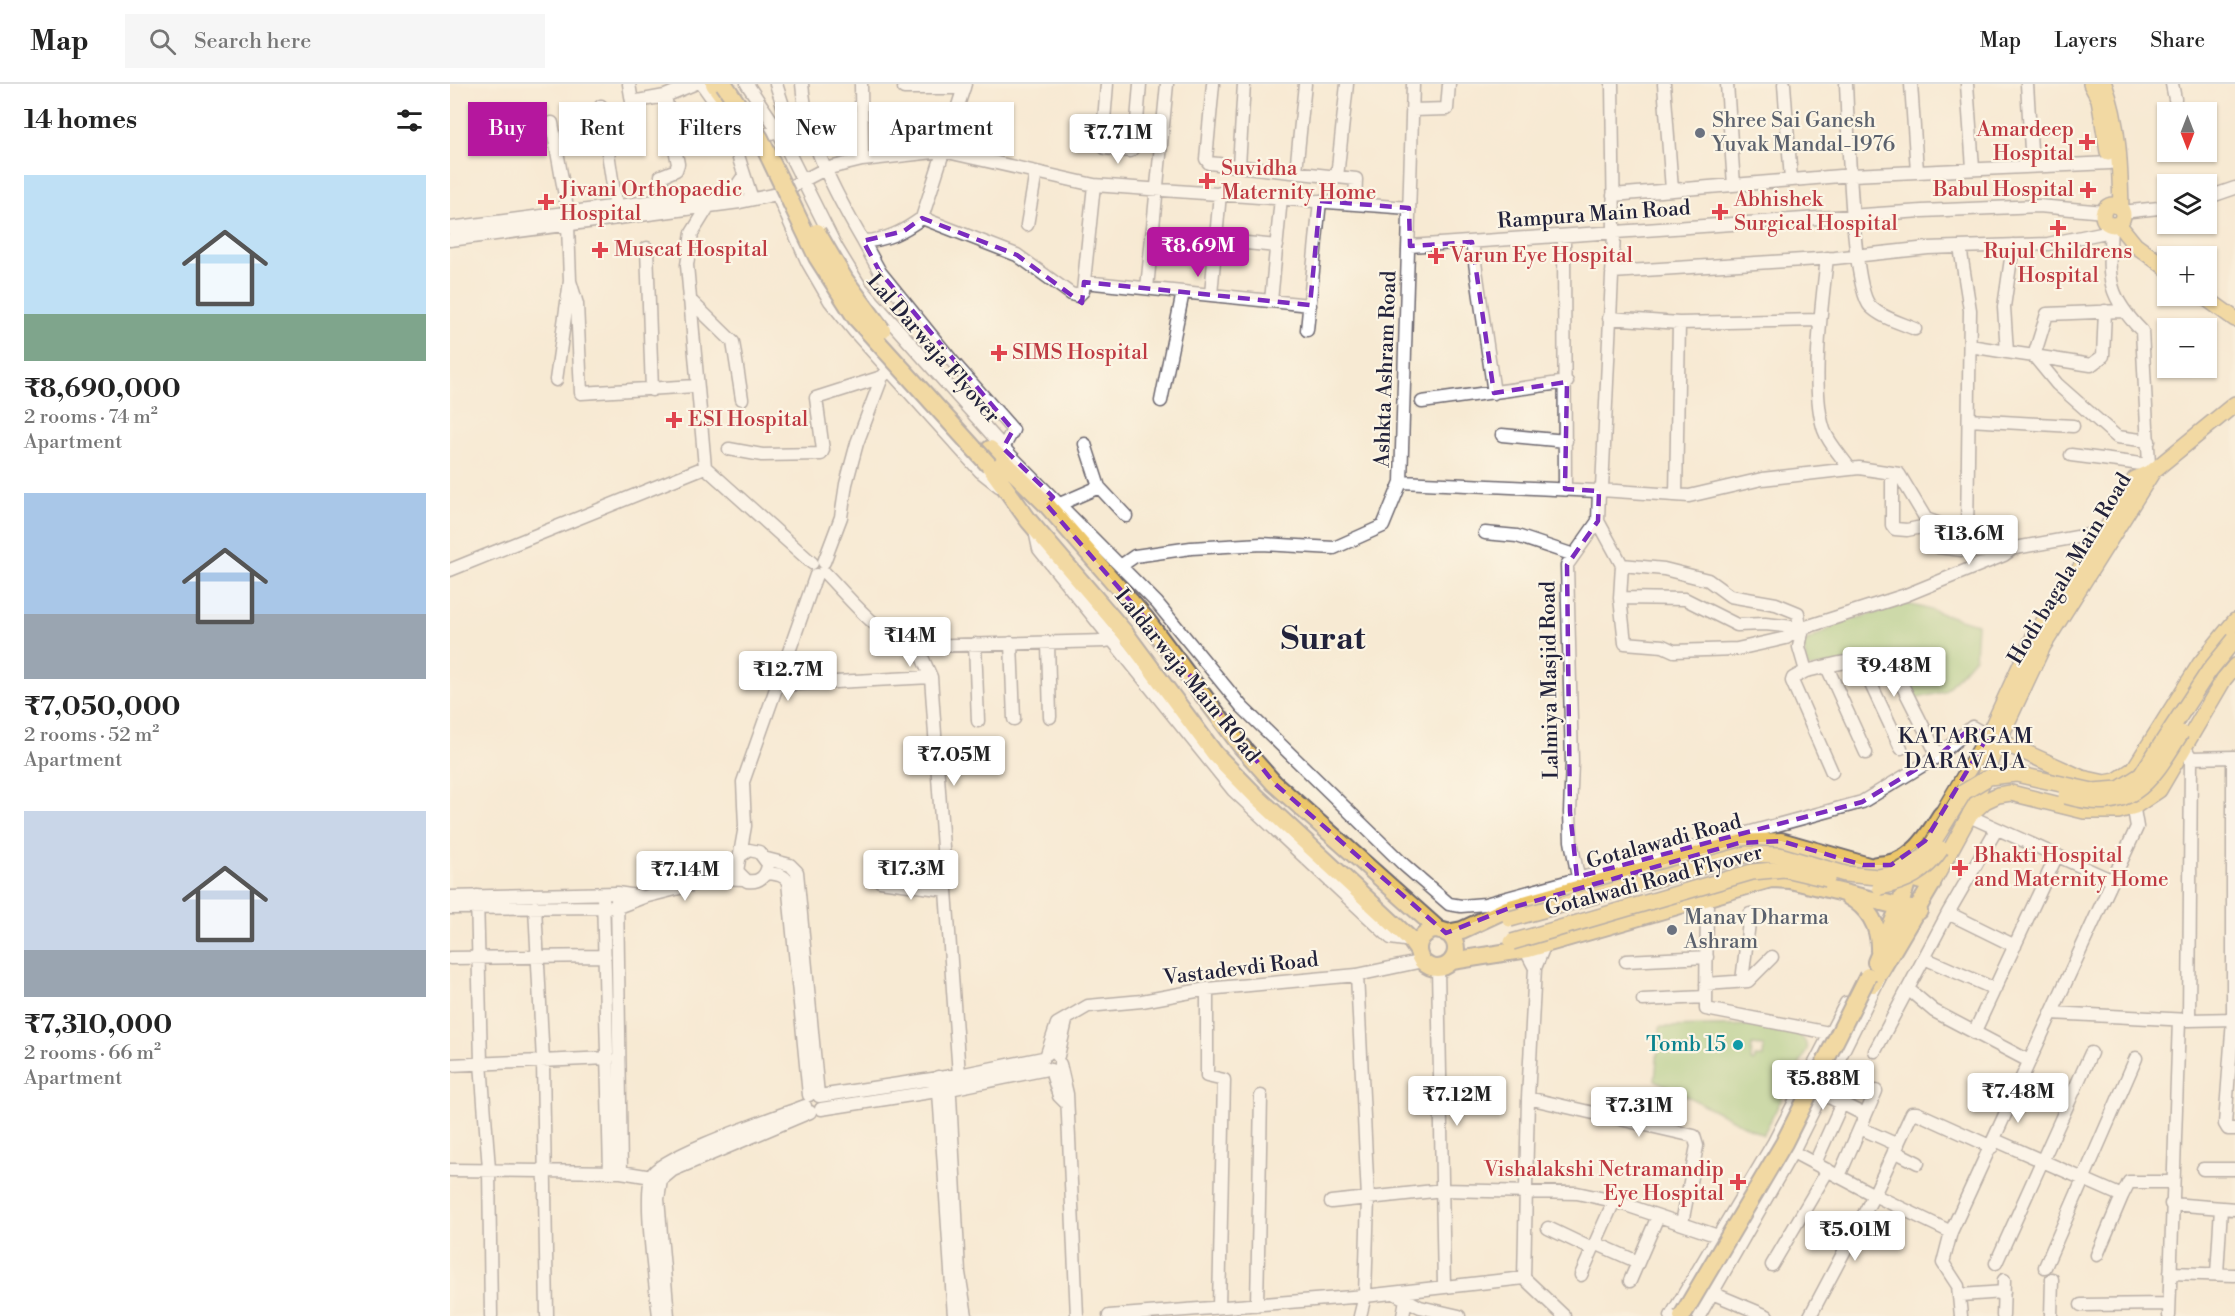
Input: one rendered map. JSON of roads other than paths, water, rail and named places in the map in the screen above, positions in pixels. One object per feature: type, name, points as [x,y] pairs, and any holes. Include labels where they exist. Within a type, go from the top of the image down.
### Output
[{"type":"highway","points":[[714,84],[727,102]]},
{"type":"highway","name":"Lal Darwaja Flyover","points":[[724,84],[760,138],[817,257],[856,318],[994,454],[1053,502]]},
{"type":"highway","name":"Lal Darwaja Flyover","points":[[736,84],[768,133],[826,250],[869,316],[994,454],[1010,494]]},
{"type":"highway","name":"Laldarwaja Main ROad","points":[[1010,494],[1118,636],[1215,754],[1256,796],[1435,956]]},
{"type":"highway","name":"Laldarwaja Main ROad","points":[[1053,502],[1145,618],[1241,746],[1275,783],[1449,931]]},
{"type":"highway","points":[[1863,865],[1892,865],[1904,859],[1925,841],[1941,814]]},
{"type":"highway","name":"Gotalawadi Road","points":[[1435,956],[1424,936],[1449,931],[1507,909],[1739,843],[1780,841],[1932,884]]},
{"type":"highway","points":[[1690,1316],[1790,1148],[1875,972],[1909,876]]},
{"type":"highway","points":[[1435,956],[1545,944],[1771,879],[1790,880],[1919,911]]},
{"type":"highway","points":[[1682,1316],[1784,1143],[1875,972],[1919,911],[1932,884]]},
{"type":"highway","points":[[1829,890],[1848,896],[1867,912],[1878,932],[1875,972]]},
{"type":"highway","points":[[1435,956],[1455,955],[1455,942],[1449,931]]},
{"type":"main road","points":[[2091,84],[2099,99],[2110,164],[2114,217],[2135,245],[2157,261]]},
{"type":"main road","points":[[2108,87],[2120,163],[2114,217]]},
{"type":"main road","points":[[2217,306],[2235,319]]},
{"type":"main road","name":"Hodi bagala Main Road","points":[[1909,876],[1941,814],[1993,739],[2043,646],[2151,468],[2235,404]]},
{"type":"main road","points":[[1993,739],[2082,778],[2105,783],[2122,777],[2134,769],[2200,664],[2235,621]]},
{"type":"main road","name":"Gotalwadi Road Flyover","points":[[1449,931],[1510,919],[1747,854],[1779,855],[1862,878],[1893,874],[1923,857],[1964,792],[1989,777],[2001,774],[2029,775],[2093,791],[2119,789],[2140,775],[2209,671],[2235,639]]},
{"type":"main road","name":"Gotalwadi Road Flyover","points":[[1518,946],[1767,869],[1801,872],[1862,887],[1899,883],[1929,866],[1972,799],[2002,784],[2027,785],[2092,802],[2123,799],[2149,783],[2215,679],[2235,654]]},
{"type":"main road","points":[[1969,816],[1985,801],[1998,795],[2011,793],[2084,811],[2118,811],[2135,806],[2159,790],[2188,752],[2224,679],[2235,666]]},
{"type":"main road","name":"Hodi bagala Main Road","points":[[1932,884],[1969,816],[1993,739]]},
{"type":"street","points":[[629,84],[632,102],[665,96],[694,84]]},
{"type":"street","points":[[702,84],[715,102]]},
{"type":"street","points":[[747,84],[775,118]]},
{"type":"street","points":[[776,84],[779,102]]},
{"type":"street","points":[[802,84],[805,102]]},
{"type":"street","points":[[861,84],[862,160]]},
{"type":"street","points":[[1107,84],[1102,145],[1105,148],[1130,151],[1135,146],[1140,84]]},
{"type":"street","points":[[1147,288],[1167,84]]},
{"type":"street","points":[[1213,84],[1207,161],[1212,164],[1296,171],[1357,180],[1355,204]]},
{"type":"street","points":[[1239,166],[1244,84]]},
{"type":"street","points":[[1296,171],[1305,84]]},
{"type":"street","points":[[1337,177],[1347,84]]},
{"type":"street","name":"Ashkta Ashram Road","points":[[1122,565],[1135,556],[1191,548],[1262,544],[1334,548],[1383,526],[1401,482],[1410,246],[1413,84]]},
{"type":"street","points":[[1412,110],[1447,110],[1449,84]]},
{"type":"street","points":[[1612,84],[1614,234],[1598,521],[1622,564],[1620,598],[1625,644],[1663,646],[1674,651],[1737,649],[1786,638],[1802,628],[1906,595],[2008,552],[2109,535]]},
{"type":"street","points":[[1664,84],[1672,190]]},
{"type":"street","points":[[1727,84],[1734,185]]},
{"type":"street","points":[[1784,84],[1791,180]]},
{"type":"street","points":[[1846,84],[1856,255],[1871,307],[1915,329]]},
{"type":"street","points":[[1911,84],[1917,171]]},
{"type":"street","points":[[1967,84],[1973,168]]},
{"type":"street","points":[[2026,84],[2032,166]]},
{"type":"street","points":[[2172,84],[2175,99]]},
{"type":"street","points":[[904,88],[964,86],[959,102]]},
{"type":"street","points":[[664,200],[661,176],[676,170],[678,164],[665,96]]},
{"type":"street","points":[[552,123],[568,219],[570,281],[556,380]]},
{"type":"street","points":[[608,156],[616,206]]},
{"type":"street","points":[[737,156],[752,199]]},
{"type":"street","points":[[794,156],[804,181],[861,288],[994,454],[1013,430],[953,362],[880,272],[820,156]]},
{"type":"street","points":[[450,228],[708,207],[777,194],[825,169],[862,160],[898,156]]},
{"type":"street","points":[[863,242],[875,241],[904,231],[922,218],[941,156]]},
{"type":"street","points":[[965,156],[1094,185],[1409,208]]},
{"type":"street","points":[[1613,195],[1852,175],[1973,168],[2110,164]]},
{"type":"street","points":[[1027,225],[1036,172]]},
{"type":"street","points":[[450,240],[568,219],[616,206],[724,195],[737,187],[743,177]]},
{"type":"street","points":[[922,218],[1017,255],[1075,296],[1081,294],[1084,282],[1094,185]]},
{"type":"street","points":[[2217,194],[2235,188]]},
{"type":"street","points":[[1211,295],[1220,193]]},
{"type":"street","points":[[777,194],[822,288],[885,373],[980,471],[1010,494]]},
{"type":"street","points":[[1271,301],[1281,198]]},
{"type":"street","points":[[1307,330],[1320,201]]},
{"type":"street","name":"Rampura Main Road","points":[[1410,246],[1614,234],[1854,215],[2039,206],[2114,217]]},
{"type":"street","points":[[708,207],[692,233],[687,265],[705,467],[819,568],[887,634],[902,643],[916,646],[1048,643],[1118,636]]},
{"type":"street","points":[[1612,272],[1960,247],[2048,244],[2114,217],[2157,209]]},
{"type":"street","points":[[2071,455],[2151,468],[2142,331],[2122,311],[2108,272],[2114,217]]},
{"type":"street","points":[[1564,237],[1567,382],[1565,489]]},
{"type":"street","points":[[1216,240],[1277,246]]},
{"type":"street","points":[[1473,242],[1494,393]]},
{"type":"street","points":[[2007,352],[2004,306],[2013,245]]},
{"type":"street","points":[[1960,247],[1971,310],[1967,534]]},
{"type":"street","points":[[647,248],[652,390]]},
{"type":"street","points":[[1827,258],[1820,320],[1818,401],[1827,436],[1850,469]]},
{"type":"street","points":[[822,288],[831,275],[852,274]]},
{"type":"street","points":[[570,281],[577,304],[581,393],[696,386]]},
{"type":"street","points":[[1084,282],[1310,305]]},
{"type":"street","points":[[836,309],[850,306],[859,297],[861,288]]},
{"type":"street","points":[[1161,401],[1183,292]]},
{"type":"street","points":[[690,299],[733,342],[742,399]]},
{"type":"street","points":[[1970,346],[2091,366],[2103,356],[2105,311]]},
{"type":"street","points":[[2034,356],[2047,314],[2122,311]]},
{"type":"street","points":[[1610,318],[1679,323],[1820,320]]},
{"type":"street","points":[[1676,495],[1679,323]]},
{"type":"street","points":[[2034,356],[2057,384],[2117,436],[2149,441]]},
{"type":"street","points":[[729,449],[762,455],[821,454],[823,450],[816,398],[885,373]]},
{"type":"street","points":[[743,879],[738,861],[745,826],[743,782],[819,568],[841,517],[846,484],[857,443],[885,373]]},
{"type":"street","points":[[1422,402],[1567,382]]},
{"type":"street","points":[[1969,420],[2073,426]]},
{"type":"street","points":[[1502,435],[1566,441]]},
{"type":"street","points":[[1085,444],[1099,487],[1126,516]]},
{"type":"street","points":[[450,570],[705,467]]},
{"type":"street","points":[[1401,482],[1689,496],[1762,479],[1850,469],[1892,473],[1899,474],[1926,519],[2008,552]]},
{"type":"street","points":[[1892,473],[1892,525],[1895,529],[1907,530],[1938,524]]},
{"type":"street","points":[[1099,487],[1053,502],[1122,565],[1157,603],[1242,707],[1404,865],[1449,904],[1461,906],[1485,904],[1862,802],[1938,756],[1972,727],[1993,739]]},
{"type":"street","name":"Lalmiya Masjid Road","points":[[1578,877],[1571,841],[1572,732],[1567,565],[1598,521]]},
{"type":"street","points":[[1485,533],[1517,536],[1574,555]]},
{"type":"street","points":[[1938,546],[2008,552]]},
{"type":"street","points":[[1622,564],[1675,571],[1708,580],[1730,596],[1776,604],[1798,613],[1802,628],[1799,647],[1806,670]]},
{"type":"street","points":[[1620,598],[1685,599],[1737,625],[1765,624],[1802,628]]},
{"type":"street","points":[[1145,618],[1157,603]]},
{"type":"street","points":[[1048,643],[1050,717]]},
{"type":"street","points":[[975,644],[978,721]]},
{"type":"street","points":[[1011,644],[1014,718]]},
{"type":"street","points":[[916,646],[931,677],[946,890],[946,1226],[954,1316]]},
{"type":"street","points":[[1832,772],[1791,681],[1806,670],[1860,661],[1887,663],[1894,669],[1938,756]]},
{"type":"street","points":[[1860,661],[1901,748]]},
{"type":"street","points":[[1827,667],[1866,753]]},
{"type":"street","points":[[778,685],[931,677]]},
{"type":"street","points":[[2081,1305],[2169,1310],[2172,1182],[2184,1020],[2188,752],[2234,757],[2234,1019],[2225,1124],[2228,1129],[2235,1129]]},
{"type":"street","points":[[1961,1316],[1961,1295],[1954,1277],[1943,1263],[1951,1232],[2137,827],[2135,806],[2122,777]]},
{"type":"street","points":[[1969,816],[2111,880]]},
{"type":"street","points":[[745,826],[762,855],[766,873]]},
{"type":"street","points":[[1875,1051],[1948,913],[1996,830]]},
{"type":"street","points":[[719,878],[749,850],[790,865],[797,872],[814,1102]]},
{"type":"street","points":[[1974,1033],[2057,855]]},
{"type":"street","points":[[450,897],[477,902],[535,907],[618,907],[644,897],[719,878],[758,881],[766,873]]},
{"type":"street","points":[[766,873],[777,874],[789,882],[814,1102]]},
{"type":"street","points":[[880,881],[946,890]]},
{"type":"street","points":[[450,908],[477,902],[617,893],[644,897]]},
{"type":"street","points":[[616,1172],[617,893]]},
{"type":"street","points":[[603,894],[608,1058],[616,1172]]},
{"type":"street","points":[[1707,897],[1704,1006],[1710,1011],[1829,1033]]},
{"type":"street","points":[[477,902],[481,1063],[489,1169],[491,1316]]},
{"type":"street","points":[[535,907],[543,1061],[547,1316]]},
{"type":"street","points":[[1948,913],[2015,946]]},
{"type":"street","points":[[1742,981],[1750,914]]},
{"type":"street","points":[[1545,944],[1535,968],[1528,1098],[1524,1278],[1564,1316]]},
{"type":"street","points":[[1518,946],[1535,968]]},
{"type":"street","points":[[450,958],[605,956]]},
{"type":"street","points":[[1435,956],[1444,1287]]},
{"type":"street","name":"Vastadevdi Road","points":[[1051,1062],[1057,1024],[1066,1021],[1088,1006],[1142,1001],[1207,989],[1357,975],[1435,956]]},
{"type":"street","points":[[1626,961],[1707,957]]},
{"type":"street","points":[[1706,984],[1753,979],[1772,957]]},
{"type":"street","points":[[1924,958],[1995,989]]},
{"type":"street","points":[[1671,1316],[1774,1142],[1865,967],[1875,972],[1878,984],[1793,1151],[1699,1316]]},
{"type":"street","points":[[1357,975],[1368,1198],[1365,1296],[1360,1316]]},
{"type":"street","points":[[1207,989],[1207,1076],[1224,1080],[1219,1307]]},
{"type":"street","points":[[1908,989],[1934,1011],[2029,1061]]},
{"type":"street","points":[[1643,1000],[1705,997]]},
{"type":"street","points":[[2051,1013],[2184,1020],[2234,1019]]},
{"type":"street","points":[[1996,1263],[2091,1053]]},
{"type":"street","points":[[450,1065],[608,1058]]},
{"type":"street","points":[[2045,1267],[2136,1058]]},
{"type":"street","points":[[668,1316],[656,1167],[814,1102],[1051,1062],[1067,1094],[1065,1102],[1077,1316]]},
{"type":"street","points":[[1815,1163],[1857,1070]]},
{"type":"street","points":[[947,1081],[959,1273],[966,1316]]},
{"type":"street","points":[[1772,1265],[1834,1173],[1860,1128],[1876,1091]]},
{"type":"street","points":[[1823,1095],[1865,1115]]},
{"type":"street","points":[[1257,1305],[1261,1096]]},
{"type":"street","points":[[1528,1098],[1694,1136],[1697,1146],[1682,1223]]},
{"type":"street","points":[[1810,1316],[1874,1195],[1910,1117],[1917,1113],[1993,1144],[2042,1160],[2122,1196]]},
{"type":"street","points":[[1860,1128],[1918,1163]]},
{"type":"street","points":[[1774,1142],[1874,1195],[1951,1232]]},
{"type":"street","points":[[450,1170],[543,1169],[616,1172],[656,1178]]},
{"type":"street","points":[[2204,1169],[2235,1169]]},
{"type":"street","points":[[656,1178],[649,1197],[659,1316]]},
{"type":"street","points":[[2097,1255],[2129,1182],[2172,1182]]},
{"type":"street","points":[[1331,1202],[1443,1190],[1577,1193],[1614,1201],[1718,1236]]},
{"type":"street","points":[[1581,1275],[1614,1201]]},
{"type":"street","points":[[2171,1204],[2235,1209]]},
{"type":"street","points":[[2217,1274],[2221,1208]]},
{"type":"street","points":[[1630,1281],[1658,1216]]},
{"type":"street","points":[[1548,1228],[1638,1262]]},
{"type":"street","points":[[2170,1273],[2235,1275]]},
{"type":"street","points":[[1109,1316],[1365,1296],[1524,1278]]},
{"type":"street","points":[[2051,1316],[2052,1279]]},
{"type":"street","points":[[1961,1295],[2004,1286],[2003,1316]]},
{"type":"street","points":[[1394,1293],[1420,1307],[1451,1315]]},
{"type":"street","points":[[1712,1293],[1767,1316]]},
{"type":"street","points":[[1403,1316],[1406,1299]]},
{"type":"place","name":"Shree Sai Ganesh Yuvak Mandal-1976","points":[[1700,133]]},
{"type":"place","name":"Amardeep Hospital","points":[[2087,142]]},
{"type":"place","name":"Suvidha Maternity Home","points":[[1207,181]]},
{"type":"place","name":"Babul Hospital","points":[[2088,190]]},
{"type":"place","name":"Jivani Orthopaedic Hospital","points":[[546,202]]},
{"type":"place","name":"Abhishek Surgical Hospital","points":[[1720,212]]},
{"type":"place","name":"Rujul Childrens Hospital","points":[[2058,228]]},
{"type":"place","name":"Muscat Hospital","points":[[600,250]]},
{"type":"place","name":"Varun Eye Hospital","points":[[1436,256]]},
{"type":"place","name":"SIMS Hospital","points":[[999,353]]},
{"type":"place","name":"ESI Hospital","points":[[674,420]]},
{"type":"place","name":"Bhakti Hospital and Maternity Home","points":[[1960,868]]},
{"type":"place","name":"Manav Dharma Ashram","points":[[1672,930]]},
{"type":"place","name":"Tomb 15","points":[[1738,1045]]},
{"type":"place","name":"Vishalakshi Netramandip Eye Hospital","points":[[1738,1182]]},
{"type":"district","name":"Surat","points":[[1323,639]]},
{"type":"district","name":"KATARGAM DARAVAJA","points":[[1966,748]]}]
